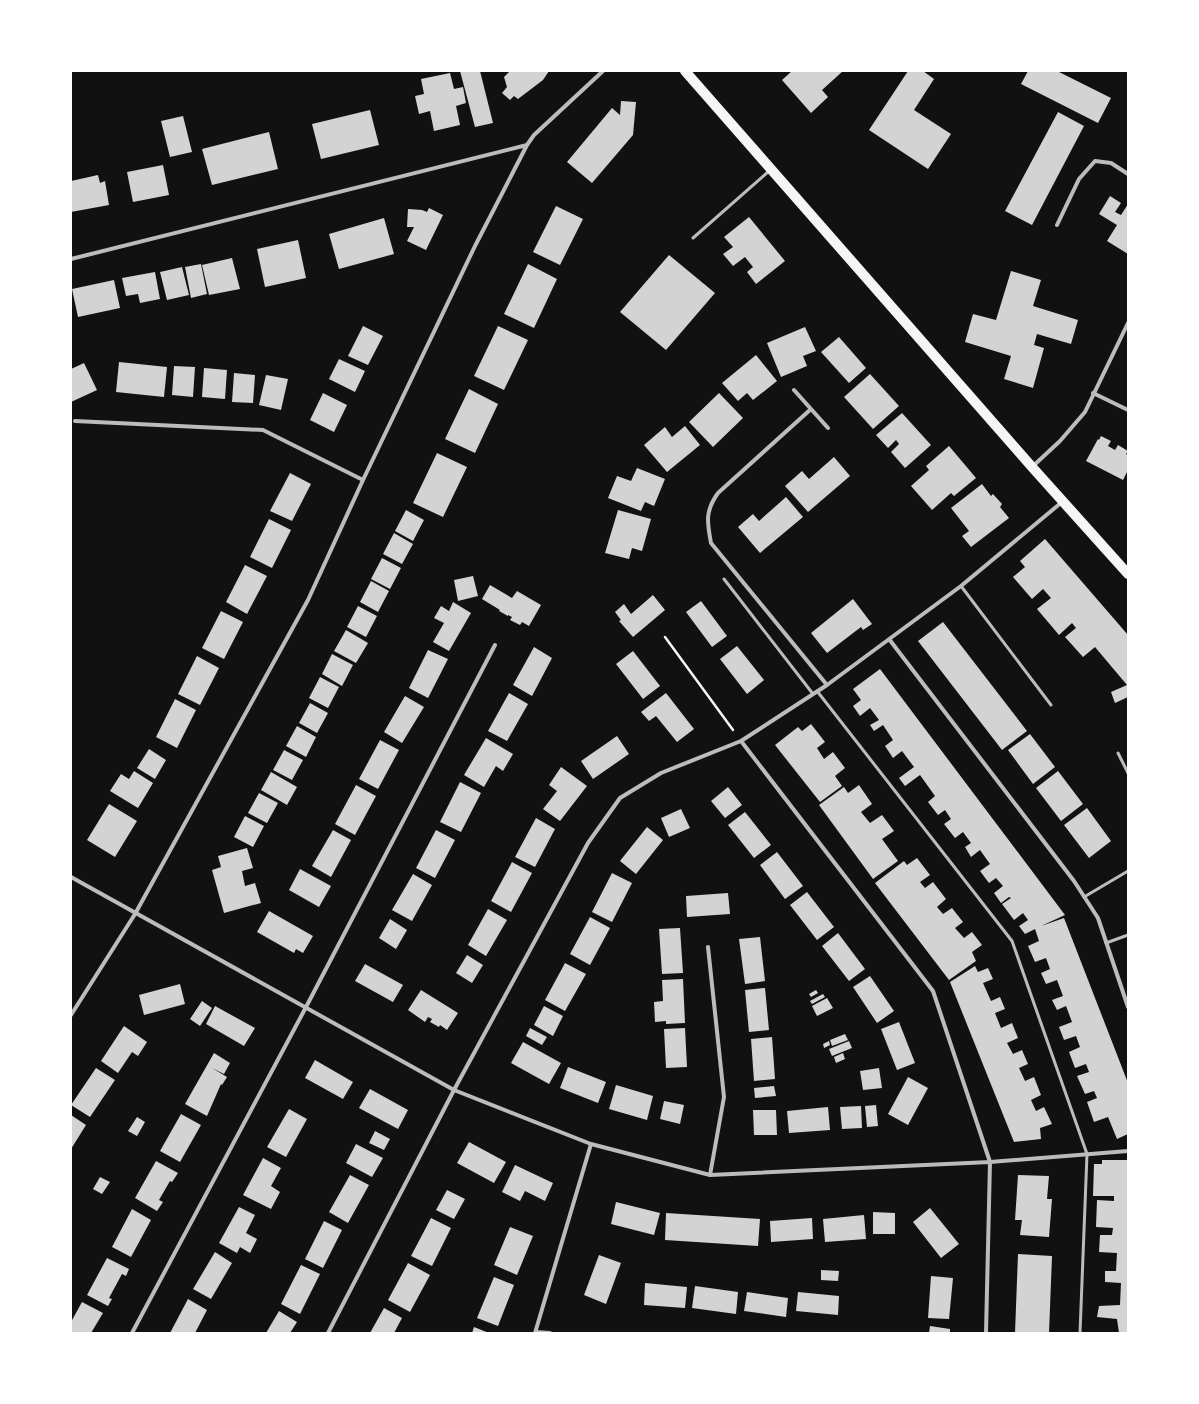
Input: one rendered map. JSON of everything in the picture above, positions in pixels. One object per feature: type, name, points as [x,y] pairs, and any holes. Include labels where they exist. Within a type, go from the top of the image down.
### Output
[{"type":"main road","points":[[686,71],[1032,467],[1128,574]]},
{"type":"street","points":[[71,1015],[135,914],[308,600],[363,480],[475,246],[527,145],[534,135],[603,71]]},
{"type":"street","points":[[71,259],[527,145]]},
{"type":"street","points":[[1057,225],[1079,180],[1095,161],[1112,163],[1128,174]]},
{"type":"street","points":[[1032,467],[1060,441],[1085,412],[1128,323]]},
{"type":"street","points":[[794,390],[828,428]]},
{"type":"street","points":[[1093,393],[1128,410]]},
{"type":"street","points":[[811,409],[718,492],[710,503],[707,523],[711,543],[827,685]]},
{"type":"street","points":[[75,421],[263,430],[363,480]]},
{"type":"street","points":[[328,1333],[454,1090],[588,844],[620,798],[661,773],[741,742],[827,685],[961,586],[1063,501]]},
{"type":"street","points":[[889,639],[1064,868],[1098,918],[1128,1007]]},
{"type":"street","points":[[132,1333],[305,1009],[495,645]]},
{"type":"street","points":[[741,742],[933,991],[990,1162],[986,1333]]},
{"type":"street","points":[[71,877],[305,1009],[454,1090],[592,1144],[710,1175],[990,1162],[1128,1151]]},
{"type":"street","points":[[708,947],[724,1097],[710,1175]]},
{"type":"street","points":[[550,1333],[536,1332],[592,1144]]},
{"type":"lane","points":[[693,238],[772,169]]},
{"type":"lane","points":[[724,579],[813,694]]},
{"type":"lane","points":[[961,586],[1051,705]]},
{"type":"lane","points":[[817,691],[1012,941],[1087,1154],[1080,1333]]},
{"type":"lane","points":[[1118,753],[1128,773]]},
{"type":"lane","points":[[1084,897],[1128,871]]},
{"type":"lane","points":[[1106,943],[1128,935]]},
{"type":"path","points":[[665,637],[741,742]]},
{"type":"building","points":[[460,71],[480,71],[493,123],[475,127]]},
{"type":"building","points":[[510,71],[549,71],[543,80],[518,99],[514,96],[510,100],[502,93],[507,87],[504,77]]},
{"type":"building","points":[[792,71],[843,71],[822,90],[828,97],[811,113],[782,80]]},
{"type":"building","points":[[908,71],[923,71],[934,79],[914,110],[951,134],[928,169],[869,130]]},
{"type":"building","points":[[1028,71],[1057,71],[1111,98],[1098,123],[1021,84]]},
{"type":"building","points":[[450,73],[454,89],[463,87],[466,103],[456,106],[460,125],[434,131],[430,111],[419,114],[415,96],[424,94],[421,79]]},
{"type":"building","points":[[621,101],[636,102],[633,135],[592,183],[567,162],[612,108],[620,115]]},
{"type":"building","points":[[370,110],[379,145],[321,159],[312,124]]},
{"type":"building","points":[[1058,112],[1084,126],[1032,225],[1005,211]]},
{"type":"building","points":[[183,116],[192,152],[170,157],[161,121]]},
{"type":"building","points":[[269,132],[278,169],[212,185],[202,149]]},
{"type":"building","points":[[163,165],[169,195],[133,202],[127,172]]},
{"type":"building","points":[[98,175],[100,183],[105,181],[109,205],[71,212],[71,181]]},
{"type":"building","points":[[1110,196],[1121,203],[1115,212],[1121,215],[1128,204],[1128,254],[1107,241],[1117,225],[1099,214]]},
{"type":"building","points":[[556,206],[583,219],[560,265],[533,252]]},
{"type":"building","points":[[429,208],[443,215],[426,250],[407,241],[414,227],[407,227],[408,209],[427,212]]},
{"type":"building","points":[[749,217],[785,261],[756,284],[747,272],[753,267],[745,257],[733,266],[723,254],[733,247],[724,237]]},
{"type":"building","points":[[384,218],[394,254],[339,269],[329,234]]},
{"type":"building","points":[[298,240],[306,278],[265,287],[257,249]]},
{"type":"building","points":[[669,255],[715,293],[666,350],[620,312]]},
{"type":"building","points":[[232,258],[240,289],[209,295],[202,265]]},
{"type":"building","points":[[201,264],[207,294],[191,298],[185,267]]},
{"type":"building","points":[[528,264],[557,279],[534,328],[504,314]]},
{"type":"building","points":[[182,267],[189,295],[167,300],[160,272]]},
{"type":"building","points":[[1011,271],[1041,280],[1033,306],[1078,320],[1071,344],[1037,334],[1034,345],[1044,348],[1033,388],[1004,379],[1011,356],[965,342],[973,314],[996,320]]},
{"type":"building","points":[[155,272],[160,299],[140,303],[138,294],[126,296],[122,278]]},
{"type":"building","points":[[114,280],[120,308],[78,317],[72,289]]},
{"type":"building","points":[[363,326],[383,336],[368,365],[348,356]]},
{"type":"building","points":[[498,326],[528,340],[504,390],[474,376]]},
{"type":"building","points":[[805,327],[816,351],[803,356],[807,366],[781,377],[767,343]]},
{"type":"building","points":[[839,337],[866,368],[849,383],[821,352]]},
{"type":"building","points":[[756,355],[777,381],[753,400],[747,393],[738,401],[722,383]]},
{"type":"building","points":[[339,359],[365,371],[355,392],[329,379]]},
{"type":"building","points":[[119,362],[167,367],[164,397],[116,392]]},
{"type":"building","points":[[84,363],[97,390],[71,402],[71,369]]},
{"type":"building","points":[[174,366],[195,367],[193,397],[172,395]]},
{"type":"building","points":[[204,368],[227,370],[225,399],[202,397]]},
{"type":"building","points":[[234,373],[255,375],[253,403],[232,402]]},
{"type":"building","points":[[870,374],[899,406],[873,429],[844,397]]},
{"type":"building","points":[[266,375],[288,379],[281,410],[259,405]]},
{"type":"building","points":[[469,389],[498,404],[475,453],[445,439]]},
{"type":"building","points":[[323,393],[347,405],[334,432],[310,420]]},
{"type":"building","points":[[719,393],[743,418],[713,447],[689,422]]},
{"type":"building","points":[[902,413],[931,445],[905,468],[891,452],[899,444],[896,440],[888,448],[876,435]]},
{"type":"building","points":[[685,426],[700,445],[667,472],[644,445],[665,427],[672,437]]},
{"type":"building","points":[[1101,436],[1111,441],[1108,446],[1115,450],[1118,445],[1128,451],[1126,454],[1128,455],[1128,470],[1123,480],[1086,461]]},
{"type":"building","points":[[949,446],[976,478],[954,496],[951,493],[932,510],[911,486],[929,470],[926,466]]},
{"type":"building","points":[[437,453],[467,467],[443,517],[413,503]]},
{"type":"building","points":[[834,457],[850,476],[808,512],[785,486],[802,471],[809,479]]},
{"type":"building","points":[[637,468],[665,479],[654,506],[645,502],[641,511],[608,498],[617,476],[631,481]]},
{"type":"building","points":[[290,473],[311,484],[292,521],[270,511]]},
{"type":"building","points":[[982,484],[991,496],[993,494],[1002,504],[1000,507],[1009,518],[971,547],[962,536],[969,531],[951,508]]},
{"type":"building","points":[[786,497],[803,517],[760,553],[738,527],[753,514],[759,521]]},
{"type":"building","points":[[406,510],[424,520],[413,541],[395,531]]},
{"type":"building","points":[[618,510],[651,519],[642,551],[632,548],[629,559],[605,553]]},
{"type":"building","points":[[269,519],[291,530],[272,568],[250,557]]},
{"type":"building","points":[[394,533],[413,544],[402,564],[383,554]]},
{"type":"building","points":[[1045,539],[1128,635],[1128,697],[1115,703],[1111,692],[1127,685],[1095,647],[1083,657],[1065,637],[1076,628],[1072,623],[1059,635],[1037,609],[1051,598],[1043,589],[1032,599],[1013,577],[1025,567],[1020,561]]},
{"type":"building","points":[[382,558],[401,568],[390,589],[371,579]]},
{"type":"building","points":[[245,565],[267,576],[247,614],[226,602]]},
{"type":"building","points":[[473,576],[478,596],[458,601],[454,580]]},
{"type":"building","points":[[371,581],[389,591],[378,612],[360,602]]},
{"type":"building","points":[[490,585],[512,598],[517,591],[541,605],[529,626],[522,622],[520,625],[510,620],[512,617],[499,611],[500,610],[482,599]]},
{"type":"building","points":[[653,595],[665,610],[633,637],[619,621],[621,620],[615,612],[624,604],[631,614]]},
{"type":"building","points":[[853,599],[872,624],[863,630],[861,627],[827,653],[811,633]]},
{"type":"building","points":[[701,601],[727,636],[712,647],[686,612]]},
{"type":"building","points":[[453,602],[471,613],[449,651],[433,642],[444,623],[434,618],[441,606],[449,611]]},
{"type":"building","points":[[358,606],[377,616],[366,637],[347,627]]},
{"type":"building","points":[[221,611],[243,622],[224,659],[202,648]]},
{"type":"building","points":[[943,622],[1027,731],[1002,750],[918,641]]},
{"type":"building","points":[[346,630],[368,643],[356,663],[334,651]]},
{"type":"building","points":[[737,646],[764,680],[747,694],[720,659]]},
{"type":"building","points":[[534,647],[552,658],[532,696],[513,685]]},
{"type":"building","points":[[428,650],[448,659],[428,698],[409,688]]},
{"type":"building","points":[[633,651],[660,686],[643,699],[616,664]]},
{"type":"building","points":[[332,654],[353,665],[342,686],[322,674]]},
{"type":"building","points":[[197,656],[219,668],[200,705],[178,694]]},
{"type":"building","points":[[880,669],[1065,915],[1041,926],[1064,918],[1128,1083],[1128,1134],[1117,1139],[1108,1117],[1094,1122],[1087,1102],[1097,1098],[1094,1091],[1085,1094],[1077,1076],[1089,1072],[1086,1064],[1075,1068],[1069,1052],[1080,1047],[1076,1036],[1064,1040],[1059,1027],[1072,1022],[1066,1006],[1057,1010],[1052,1000],[1063,996],[1057,980],[1046,984],[1041,973],[1050,969],[1046,958],[1035,962],[1028,946],[1039,941],[1035,929],[1025,934],[1019,926],[1028,920],[1023,913],[1014,920],[1002,904],[1011,898],[1009,897],[1001,903],[994,893],[1003,886],[996,878],[989,883],[980,871],[990,864],[980,850],[971,857],[965,847],[971,843],[963,832],[955,838],[944,824],[951,819],[945,810],[938,815],[928,802],[935,796],[920,775],[905,786],[899,778],[914,767],[902,751],[893,758],[885,746],[893,740],[883,725],[874,731],[870,725],[879,720],[870,708],[860,716],[853,706],[861,700],[853,689]]},
{"type":"building","points":[[320,677],[339,687],[328,708],[309,698]]},
{"type":"building","points":[[509,693],[528,704],[507,741],[488,731]]},
{"type":"building","points":[[666,693],[694,729],[677,742],[656,716],[649,721],[641,712]]},
{"type":"building","points":[[405,696],[424,707],[402,743],[384,732]]},
{"type":"building","points":[[175,699],[196,710],[177,748],[156,737]]},
{"type":"building","points":[[310,703],[328,713],[317,733],[299,723]]},
{"type":"building","points":[[811,724],[825,742],[817,748],[824,759],[833,752],[845,768],[835,776],[842,786],[820,802],[775,745],[798,727],[802,731]]},
{"type":"building","points":[[297,726],[316,737],[306,757],[286,746]]},
{"type":"building","points":[[1030,734],[1055,767],[1033,784],[1008,750]]},
{"type":"building","points":[[617,736],[629,754],[593,779],[581,761]]},
{"type":"building","points":[[486,738],[513,754],[503,771],[496,766],[484,787],[464,775]]},
{"type":"building","points":[[380,740],[399,750],[378,789],[359,779]]},
{"type":"building","points":[[149,749],[166,760],[155,779],[137,768]]},
{"type":"building","points":[[284,750],[303,760],[292,780],[273,770]]},
{"type":"building","points":[[561,767],[587,786],[560,821],[543,809],[557,791],[549,785]]},
{"type":"building","points":[[134,771],[153,783],[138,808],[110,791],[121,774],[129,779]]},
{"type":"building","points":[[1058,771],[1083,804],[1061,821],[1036,788]]},
{"type":"building","points":[[271,772],[297,787],[287,805],[261,790]]},
{"type":"building","points":[[460,782],[481,793],[461,832],[440,822]]},
{"type":"building","points":[[356,785],[376,796],[355,835],[335,824]]},
{"type":"building","points":[[859,785],[872,804],[861,812],[870,823],[882,815],[894,831],[882,839],[898,861],[873,879],[819,805],[844,787],[848,793]]},
{"type":"building","points":[[728,787],[742,805],[725,818],[711,801]]},
{"type":"building","points":[[259,793],[278,803],[267,823],[248,813]]},
{"type":"building","points":[[109,804],[137,821],[115,857],[87,840]]},
{"type":"building","points":[[1087,808],[1111,841],[1089,858],[1064,825]]},
{"type":"building","points":[[681,809],[690,828],[669,837],[661,818]]},
{"type":"building","points":[[745,812],[771,845],[754,858],[728,825]]},
{"type":"building","points":[[245,816],[264,826],[253,847],[234,837]]},
{"type":"building","points":[[536,818],[555,829],[535,867],[515,857]]},
{"type":"building","points":[[647,827],[663,840],[636,874],[620,861]]},
{"type":"building","points":[[333,830],[351,840],[331,877],[312,866]]},
{"type":"building","points":[[436,830],[455,840],[435,878],[416,868]]},
{"type":"building","points":[[247,848],[253,868],[242,871],[245,886],[255,883],[261,903],[224,913],[212,870],[221,867],[218,856]]},
{"type":"building","points":[[777,852],[803,886],[785,899],[760,865]]},
{"type":"building","points":[[917,858],[930,875],[920,882],[925,888],[933,882],[946,899],[937,907],[943,914],[952,908],[963,922],[955,928],[964,938],[972,932],[982,945],[972,952],[976,961],[949,980],[875,883],[904,861],[907,865]]},
{"type":"building","points":[[512,862],[532,873],[511,912],[491,901]]},
{"type":"building","points":[[300,869],[331,886],[319,907],[289,890]]},
{"type":"building","points":[[612,873],[632,883],[612,922],[592,912]]},
{"type":"building","points":[[413,874],[432,885],[412,921],[392,910]]},
{"type":"building","points":[[807,892],[834,927],[817,940],[790,905]]},
{"type":"building","points":[[728,893],[730,914],[687,917],[686,896]]},
{"type":"building","points":[[488,909],[507,920],[486,956],[468,945]]},
{"type":"building","points":[[269,911],[313,936],[303,953],[296,949],[294,953],[257,932]]},
{"type":"building","points":[[590,917],[610,928],[590,965],[570,954]]},
{"type":"building","points":[[390,919],[407,930],[396,949],[379,938]]},
{"type":"building","points":[[680,928],[683,973],[662,974],[659,929]]},
{"type":"building","points":[[838,933],[865,969],[849,981],[822,946]]},
{"type":"building","points":[[760,937],[765,981],[745,984],[739,939]]},
{"type":"building","points":[[467,955],[483,965],[472,983],[456,973]]},
{"type":"building","points":[[565,963],[586,974],[565,1011],[545,1000]]},
{"type":"building","points":[[365,964],[403,985],[393,1002],[355,981]]},
{"type":"building","points":[[975,966],[978,972],[988,968],[993,979],[983,983],[991,1001],[1000,997],[1005,1009],[995,1013],[1001,1028],[1012,1023],[1018,1038],[1007,1043],[1013,1054],[1022,1050],[1028,1064],[1019,1068],[1025,1081],[1034,1077],[1041,1095],[1031,1100],[1036,1111],[1044,1107],[1052,1124],[1040,1128],[1041,1139],[1014,1142],[950,982]]},
{"type":"building","points":[[870,976],[894,1011],[877,1023],[853,987]]},
{"type":"building","points":[[683,979],[685,1023],[666,1024],[666,1021],[655,1022],[654,1002],[663,1001],[662,980]]},
{"type":"building","points":[[180,984],[185,1004],[144,1015],[139,995]]},
{"type":"building","points":[[765,988],[769,1030],[749,1032],[745,990]]},
{"type":"building","points":[[421,990],[458,1013],[447,1030],[440,1025],[439,1027],[430,1022],[432,1019],[428,1017],[425,1022],[408,1010]]},
{"type":"building","points":[[816,990],[818,993],[811,997],[809,994]]},
{"type":"building","points":[[823,994],[825,997],[812,1004],[810,1001]]},
{"type":"building","points":[[827,998],[833,1008],[817,1016],[812,1006]]},
{"type":"building","points":[[202,1001],[212,1008],[200,1026],[190,1019]]},
{"type":"building","points":[[215,1006],[255,1028],[244,1046],[206,1024]]},
{"type":"building","points":[[544,1006],[563,1016],[553,1036],[534,1025]]},
{"type":"building","points":[[899,1022],[915,1063],[897,1070],[881,1029]]},
{"type":"building","points":[[124,1026],[147,1042],[138,1056],[132,1052],[118,1073],[101,1061]]},
{"type":"building","points":[[530,1028],[547,1037],[542,1045],[526,1036]]},
{"type":"building","points":[[685,1028],[687,1067],[666,1068],[664,1029]]},
{"type":"building","points":[[845,1034],[848,1040],[832,1046],[830,1040]]},
{"type":"building","points":[[772,1037],[775,1079],[754,1081],[751,1039]]},
{"type":"building","points":[[829,1041],[830,1045],[824,1048],[823,1044]]},
{"type":"building","points":[[849,1041],[852,1048],[832,1056],[829,1049]]},
{"type":"building","points":[[523,1042],[561,1063],[549,1084],[511,1063]]},
{"type":"building","points":[[214,1053],[230,1063],[224,1074],[212,1068],[227,1077],[222,1085],[221,1084],[207,1116],[185,1104]]},
{"type":"building","points":[[843,1053],[845,1059],[836,1063],[834,1057]]},
{"type":"building","points":[[315,1060],[353,1082],[343,1099],[305,1078]]},
{"type":"building","points":[[568,1067],[606,1082],[598,1103],[560,1088]]},
{"type":"building","points":[[96,1068],[115,1080],[90,1117],[71,1105]]},
{"type":"building","points":[[879,1068],[882,1088],[863,1090],[860,1071]]},
{"type":"building","points":[[908,1077],[928,1088],[908,1125],[888,1114]]},
{"type":"building","points":[[616,1085],[653,1096],[647,1120],[609,1109]]},
{"type":"building","points":[[774,1086],[776,1096],[755,1098],[754,1088]]},
{"type":"building","points":[[370,1089],[408,1110],[398,1129],[359,1108]]},
{"type":"building","points":[[664,1101],[684,1105],[680,1124],[660,1119]]},
{"type":"building","points":[[876,1105],[878,1126],[867,1127],[865,1106]]},
{"type":"building","points":[[861,1106],[862,1128],[842,1129],[840,1107]]},
{"type":"building","points":[[828,1107],[830,1130],[789,1133],[787,1111]]},
{"type":"building","points":[[289,1109],[307,1119],[286,1157],[267,1147]]},
{"type":"building","points":[[753,1110],[776,1110],[777,1135],[754,1135]]},
{"type":"building","points":[[181,1114],[201,1125],[180,1162],[160,1151]]},
{"type":"building","points":[[71,1115],[86,1125],[71,1149]]},
{"type":"building","points":[[137,1117],[145,1122],[137,1136],[128,1131]]},
{"type":"building","points":[[375,1131],[390,1139],[384,1150],[369,1143]]},
{"type":"building","points":[[469,1142],[506,1162],[494,1183],[457,1163]]},
{"type":"building","points":[[356,1144],[383,1158],[372,1177],[346,1163]]},
{"type":"building","points":[[263,1158],[281,1168],[271,1186],[280,1192],[271,1209],[243,1195]]},
{"type":"building","points":[[1102,1160],[1128,1160],[1128,1333],[1119,1333],[1117,1319],[1097,1317],[1099,1306],[1120,1305],[1121,1283],[1105,1282],[1105,1271],[1116,1271],[1117,1253],[1099,1252],[1100,1235],[1112,1235],[1113,1228],[1096,1227],[1097,1200],[1114,1201],[1114,1196],[1093,1196],[1094,1164],[1102,1164]]},
{"type":"building","points":[[156,1161],[178,1173],[172,1182],[170,1181],[159,1200],[163,1202],[157,1211],[135,1198]]},
{"type":"building","points":[[515,1165],[553,1183],[545,1201],[525,1191],[520,1201],[502,1192]]},
{"type":"building","points":[[350,1175],[369,1185],[348,1223],[329,1212]]},
{"type":"building","points":[[1018,1175],[1049,1176],[1047,1199],[1052,1199],[1049,1237],[1020,1235],[1022,1220],[1015,1220]]},
{"type":"building","points":[[100,1177],[110,1182],[102,1194],[93,1189]]},
{"type":"building","points":[[447,1190],[465,1199],[454,1219],[436,1210]]},
{"type":"building","points":[[616,1202],[660,1213],[654,1235],[611,1224]]},
{"type":"building","points":[[239,1207],[255,1215],[246,1233],[257,1239],[250,1253],[240,1247],[237,1253],[219,1243]]},
{"type":"building","points":[[930,1208],[959,1244],[941,1258],[913,1222]]},
{"type":"building","points":[[132,1209],[151,1220],[131,1257],[112,1247]]},
{"type":"building","points":[[873,1212],[895,1213],[895,1234],[873,1234]]},
{"type":"building","points":[[666,1213],[760,1219],[758,1246],[665,1240]]},
{"type":"building","points":[[864,1215],[866,1239],[825,1242],[823,1219]]},
{"type":"building","points":[[431,1218],[451,1228],[432,1266],[411,1256]]},
{"type":"building","points":[[812,1218],[813,1239],[771,1242],[770,1221]]},
{"type":"building","points":[[324,1221],[342,1230],[323,1268],[305,1259]]},
{"type":"building","points":[[510,1227],[533,1236],[517,1275],[494,1265]]},
{"type":"building","points":[[215,1252],[232,1263],[211,1299],[193,1289]]},
{"type":"building","points":[[1018,1254],[1052,1256],[1049,1333],[1015,1333]]},
{"type":"building","points":[[599,1255],[621,1263],[606,1304],[584,1295]]},
{"type":"building","points":[[107,1258],[129,1269],[126,1276],[122,1274],[109,1298],[112,1299],[108,1306],[87,1295]]},
{"type":"building","points":[[408,1263],[430,1275],[410,1312],[388,1300]]},
{"type":"building","points":[[301,1265],[320,1274],[300,1314],[281,1304]]},
{"type":"building","points":[[821,1270],[839,1271],[838,1281],[821,1280]]},
{"type":"building","points":[[931,1276],[953,1278],[949,1319],[928,1318]]},
{"type":"building","points":[[494,1277],[514,1285],[498,1326],[477,1318]]},
{"type":"building","points":[[645,1283],[687,1287],[685,1308],[644,1305]]},
{"type":"building","points":[[695,1286],[738,1292],[736,1314],[692,1308]]},
{"type":"building","points":[[747,1292],[788,1298],[786,1317],[744,1311]]},
{"type":"building","points":[[798,1292],[839,1296],[838,1315],[796,1311]]},
{"type":"building","points":[[188,1299],[207,1310],[195,1333],[170,1333]]},
{"type":"building","points":[[82,1302],[103,1313],[91,1333],[71,1333],[71,1322]]},
{"type":"building","points":[[384,1308],[402,1318],[394,1333],[370,1333]]},
{"type":"building","points":[[279,1311],[297,1322],[290,1333],[266,1333]]},
{"type":"building","points":[[930,1326],[950,1329],[950,1333],[929,1333]]},
{"type":"building","points":[[474,1327],[489,1333],[472,1333]]}]
